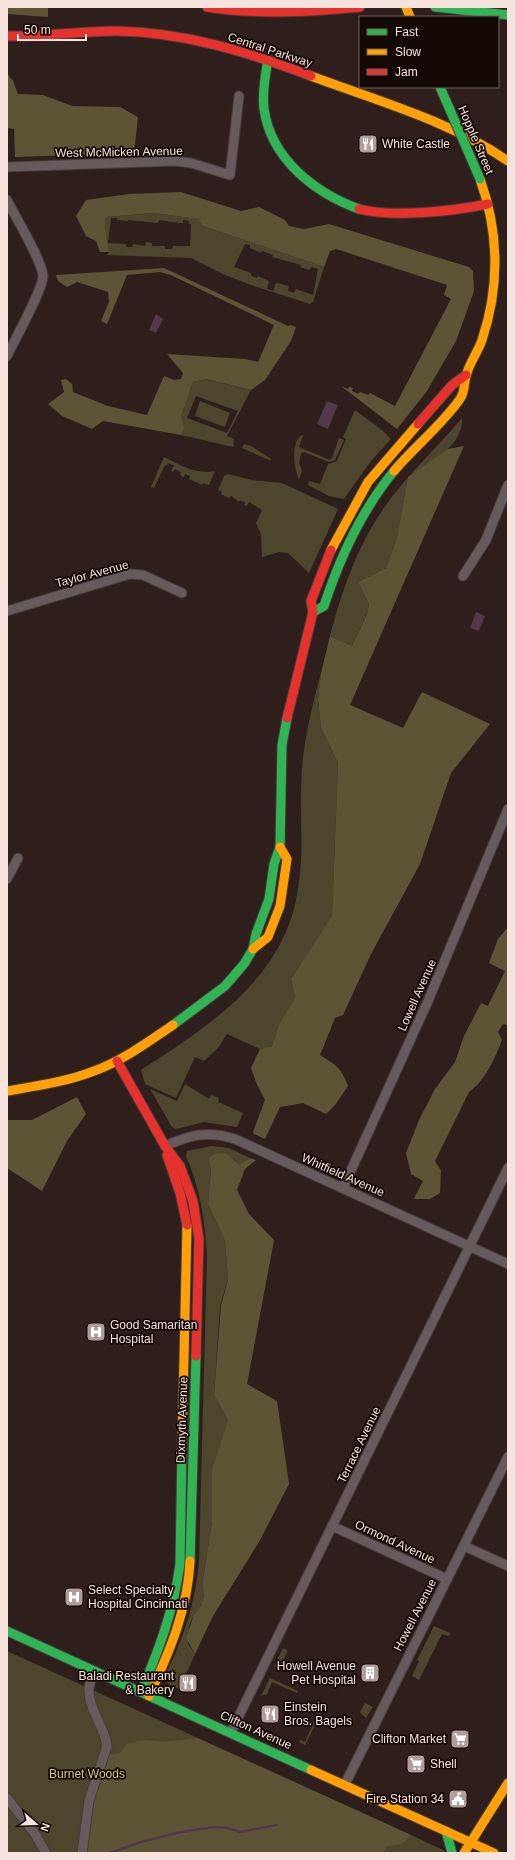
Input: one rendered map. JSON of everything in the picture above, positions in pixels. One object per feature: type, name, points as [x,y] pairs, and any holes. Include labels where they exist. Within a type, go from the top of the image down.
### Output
[{"type":"main road","points":[[207,7],[245,12],[310,11],[360,7]]},
{"type":"main road","points":[[435,7],[508,15]]},
{"type":"main road","name":"Central Parkway","points":[[7,36],[51,36],[101,32],[166,35],[218,45],[268,60],[441,126],[478,141],[508,161]]},
{"type":"main road","points":[[268,60],[264,102],[266,118],[270,130],[283,154],[306,180],[318,189],[346,206],[368,212],[380,213],[457,210],[488,204]]},
{"type":"main road","name":"Hopple Street","points":[[313,612],[324,606],[339,563],[363,516],[396,468],[451,409],[464,390],[466,375],[480,347],[486,329],[495,288],[495,233],[480,179],[440,88]]},
{"type":"main road","points":[[253,949],[257,932],[269,899],[274,858],[280,847],[282,745],[292,694],[313,612],[311,601],[325,563],[339,532],[368,482],[452,384],[466,375]]},
{"type":"main road","points":[[7,1091],[80,1076],[117,1061],[139,1049],[217,993],[238,971],[253,949],[268,937],[280,906],[287,859],[280,847]]},
{"type":"main road","name":"Dixmyth Avenue","points":[[117,1061],[165,1146],[175,1156],[191,1193],[199,1239],[189,1579],[182,1616],[176,1634],[145,1694]]},
{"type":"main road","name":"Clifton Avenue","points":[[7,1631],[494,1853]]},
{"type":"main road","points":[[464,1853],[508,1782]]},
{"type":"main road","points":[[446,1831],[452,1853]]},
{"type":"street","name":"West McMicken Avenue","points":[[7,167],[175,161],[191,163],[230,175],[239,96]]},
{"type":"street","points":[[7,200],[36,258],[43,276],[36,296],[7,356]]},
{"type":"street","points":[[463,576],[486,540],[508,486]]},
{"type":"street","name":"Taylor Avenue","points":[[7,611],[130,574],[143,575],[182,593]]},
{"type":"street","name":"Lowell Avenue","points":[[343,1188],[428,1001],[508,809]]},
{"type":"street","points":[[7,879],[18,858]]},
{"type":"street","name":"Whitfield Avenue","points":[[165,1146],[195,1135],[212,1133],[224,1136],[343,1188],[508,1264]]},
{"type":"street","name":"Terrace Avenue","points":[[231,1732],[508,1168]]},
{"type":"street","name":"Howell Avenue","points":[[345,1784],[508,1457]]},
{"type":"street","name":"Ormond Avenue","points":[[332,1526],[447,1579]]},
{"type":"street","points":[[464,1546],[508,1566]]},
{"type":"street","points":[[82,1853],[84,1829],[90,1796],[107,1746],[106,1738],[94,1710],[89,1689],[95,1671]]},
{"type":"street","points":[[7,1798],[35,1834],[46,1853]]},
{"type":"green space","points":[[153,213],[198,219],[203,226],[324,267],[313,302],[310,304],[251,285],[225,275],[191,258],[107,255],[109,252],[105,225],[106,217]],"holes":[[[111,218],[117,218],[117,220],[158,223],[159,220],[179,223],[183,223],[183,220],[189,221],[189,224],[191,224],[190,246],[173,246],[172,249],[165,249],[165,246],[152,246],[152,243],[146,242],[145,246],[133,244],[132,247],[126,247],[126,244],[108,243]],[[245,244],[250,245],[250,248],[261,253],[262,251],[273,255],[272,257],[301,265],[300,267],[309,270],[312,267],[318,269],[313,295],[296,289],[294,293],[288,291],[289,286],[276,283],[273,291],[267,289],[269,281],[258,276],[257,278],[251,276],[251,273],[234,267]]]},
{"type":"green space","points":[[205,379],[251,390],[227,436],[234,439],[233,447],[181,435],[183,427],[181,417],[193,382]],"holes":[[[196,396],[238,411],[227,433],[187,418]]]},
{"type":"green space","points":[[200,401],[230,413],[225,427],[195,416]]},
{"type":"green space","points":[[355,410],[382,430],[391,439],[371,461],[344,499],[329,496],[308,485],[309,481],[320,484],[328,464],[337,461],[346,439],[343,437]]},
{"type":"green space","points":[[462,418],[461,428],[451,446],[434,460],[409,476]]},
{"type":"green space","points":[[302,435],[299,447],[330,460],[339,438],[344,440],[335,460],[329,462],[304,452],[301,453],[299,463],[302,471],[299,479],[296,469],[294,450],[298,439]]},
{"type":"green space","points":[[244,444],[251,446],[270,458],[271,461],[242,448]]},
{"type":"green space","points":[[164,457],[183,466],[201,472],[215,471],[209,485],[203,483],[202,485],[189,479],[190,476],[185,474],[184,477],[180,475],[181,472],[175,469],[173,472],[171,471],[174,465],[168,463],[167,466],[165,465],[154,488],[151,487]]},
{"type":"green space","points":[[228,474],[252,480],[282,483],[338,509],[309,573],[288,553],[279,552],[262,557],[261,534],[256,523],[262,510],[249,502],[247,506],[244,505],[245,502],[240,500],[239,502],[231,496],[229,498],[221,494],[222,492],[218,490],[224,476]]},
{"type":"green space","points":[[408,478],[397,537],[386,568],[358,582],[369,604],[367,613],[352,646],[330,636],[340,602],[352,568],[367,535],[386,505]]},
{"type":"green space","points":[[321,673],[318,700],[321,728],[338,763],[332,917],[291,979],[295,998],[280,1022],[272,1046],[260,1049],[227,1034],[218,1048],[204,1061],[195,1057],[176,1098],[145,1084],[141,1070],[193,1035],[218,1016],[240,996],[261,974],[278,948],[290,920],[300,876],[301,786],[303,757]]},
{"type":"green space","points":[[185,1084],[209,1099],[211,1095],[219,1098],[218,1102],[243,1113],[237,1127],[204,1122],[176,1129],[172,1127],[150,1089],[177,1101]]},
{"type":"green space","points":[[212,1146],[229,1148],[250,1158],[239,1164],[228,1156],[214,1154],[208,1158],[211,1168],[208,1202],[225,1241],[228,1279],[220,1306],[214,1395],[228,1420],[212,1469],[212,1522],[202,1585],[204,1596],[201,1606],[194,1615],[189,1626],[188,1644],[195,1654],[179,1689],[168,1684],[165,1676],[188,1620],[195,1592],[199,1561],[207,1255],[201,1204],[195,1180],[186,1156],[187,1151]]},
{"type":"green space","points":[[434,1626],[450,1633],[450,1635],[448,1636],[442,1634],[419,1680],[412,1676],[419,1661],[417,1660]]},
{"type":"green space","points":[[283,1648],[288,1651],[278,1669],[274,1667]]},
{"type":"green space","name":"Burnet Woods","points":[[7,1651],[411,1835],[443,1850],[445,1853],[7,1853]]},
{"type":"green space","points":[[270,1678],[298,1691],[297,1693],[272,1682],[267,1694],[261,1696]]},
{"type":"green space","points":[[365,1703],[373,1707],[366,1718],[360,1712]]},
{"type":"green space","points":[[320,1708],[323,1709],[305,1745],[299,1742],[300,1740],[305,1742]]},
{"type":"shaded area","points":[[7,7],[48,7],[48,17],[7,14]]},
{"type":"shaded area","points":[[7,73],[13,81],[18,94],[43,95],[72,106],[120,107],[138,117],[134,153],[15,157],[14,129],[7,128]]},
{"type":"shaded area","points":[[181,192],[241,211],[259,207],[285,220],[289,226],[304,229],[329,224],[469,267],[473,271],[474,291],[456,341],[427,391],[397,429],[341,386],[348,389],[349,387],[353,388],[352,391],[358,394],[360,392],[368,395],[370,393],[395,406],[451,299],[444,295],[447,285],[336,249],[330,251],[324,267],[203,226],[198,219],[153,213],[106,217],[105,226],[109,252],[100,252],[96,241],[86,236],[76,216],[86,200],[129,194]]},
{"type":"shaded area","points":[[164,268],[288,326],[290,325],[296,327],[291,341],[265,380],[251,390],[206,379],[193,382],[181,417],[184,427],[181,435],[103,421],[92,429],[62,416],[48,404],[64,392],[61,380],[66,379],[72,384],[73,392],[108,406],[147,415],[164,376],[174,380],[181,379],[183,373],[167,354],[245,359],[258,362],[274,325],[171,275],[160,272],[127,275],[107,324],[101,321],[109,302],[108,292],[77,282],[67,287],[58,281],[56,275]]},
{"type":"shaded area","points":[[156,314],[163,319],[156,333],[149,330]]},
{"type":"shaded area","points":[[327,401],[338,405],[328,429],[317,424]]},
{"type":"shaded area","points":[[464,446],[350,705],[403,728],[422,692],[490,724],[451,773],[420,864],[371,954],[343,1015],[335,1018],[320,1055],[340,1070],[348,1086],[335,1105],[326,1114],[303,1103],[280,1107],[265,1139],[254,1134],[253,1132],[265,1100],[251,1068],[260,1049],[272,1046],[280,1022],[295,998],[291,979],[332,916],[338,763],[321,728],[318,700],[321,673],[330,636],[352,646],[367,614],[369,604],[358,582],[386,568],[397,537],[408,477],[448,449]]},
{"type":"shaded area","points":[[476,612],[485,616],[479,631],[470,628]]},
{"type":"shaded area","points":[[508,927],[508,1025],[503,1024],[498,1032],[502,1040],[493,1061],[480,1082],[469,1092],[435,1161],[441,1171],[440,1193],[430,1199],[414,1199],[423,1181],[411,1174],[406,1153],[419,1120],[435,1089],[455,1062],[464,1036],[481,1003],[488,1006],[505,971],[489,963],[498,939]]},
{"type":"shaded area","points":[[77,1097],[86,1114],[67,1141],[42,1191],[7,1168],[7,1120],[32,1120]]},
{"type":"shaded area","points":[[225,1153],[239,1164],[250,1158],[256,1160],[245,1169],[237,1190],[249,1214],[274,1240],[247,1384],[277,1401],[289,1484],[259,1542],[213,1616],[195,1654],[186,1638],[194,1615],[201,1606],[204,1596],[202,1585],[212,1522],[212,1469],[228,1420],[214,1395],[221,1306],[228,1279],[225,1241],[208,1203],[211,1168],[208,1158],[214,1154]]},
{"type":"shaded area","points":[[197,1738],[411,1835],[402,1844],[387,1846],[383,1853],[88,1853],[89,1827],[94,1800],[109,1755],[120,1753],[127,1744],[144,1740],[165,1742]]},
{"type":"waterway","points":[[110,1853],[141,1842],[176,1833],[213,1827],[227,1828],[240,1832],[276,1825]]},
{"type":"traffic: fast","points":[[435,7],[508,15]]},
{"type":"traffic: fast","points":[[268,60],[263,103],[268,127],[276,143],[286,158],[311,184],[327,194],[359,209]]},
{"type":"traffic: fast","points":[[440,88],[480,179]]},
{"type":"traffic: fast","points":[[313,612],[324,606],[344,552],[371,502],[394,471]]},
{"type":"traffic: fast","points":[[173,1025],[225,986],[244,964],[253,949],[256,934],[269,899],[274,864],[280,847],[282,745],[287,718]]},
{"type":"traffic: fast","points":[[190,1561],[196,1356]]},
{"type":"traffic: fast","points":[[141,1692],[154,1661],[170,1613],[180,1564],[182,1447]]},
{"type":"traffic: fast","points":[[7,1631],[311,1770]]},
{"type":"traffic: fast","points":[[446,1831],[452,1853]]},
{"type":"traffic: slow","points":[[406,7],[410,16]]},
{"type":"traffic: slow","points":[[311,76],[412,112],[461,134],[508,161]]},
{"type":"traffic: slow","points":[[394,471],[445,418],[460,399],[463,393],[468,369],[482,340],[488,320],[494,279],[494,239],[491,219],[480,179]]},
{"type":"traffic: slow","points":[[331,550],[368,482],[418,424]]},
{"type":"traffic: slow","points":[[253,949],[268,937],[280,906],[287,859],[280,847]]},
{"type":"traffic: slow","points":[[7,1091],[62,1081],[94,1071],[125,1057],[173,1025]]},
{"type":"traffic: slow","points":[[182,1447],[187,1225]]},
{"type":"traffic: slow","points":[[149,1696],[164,1664],[176,1630],[186,1596],[190,1561]]},
{"type":"traffic: slow","points":[[311,1770],[494,1853]]},
{"type":"traffic: slow","points":[[464,1853],[508,1783]]},
{"type":"traffic: jam","points":[[207,7],[226,10],[264,12],[360,7]]},
{"type":"traffic: jam","points":[[7,36],[35,36],[116,31],[166,35],[191,39],[240,51],[311,76]]},
{"type":"traffic: jam","points":[[359,209],[373,212],[406,213],[441,211],[488,204]]},
{"type":"traffic: jam","points":[[418,424],[452,385],[466,375]]},
{"type":"traffic: jam","points":[[287,718],[313,612],[311,601],[331,550]]},
{"type":"traffic: jam","points":[[117,1061],[165,1146],[180,1166],[193,1201],[199,1239],[196,1356]]},
{"type":"traffic: jam","points":[[167,1155],[180,1193],[187,1225]]},
{"type":"place","name":"White Castle","points":[[368,144]]},
{"type":"place","name":"Good Samaritan Hospital","points":[[96,1332]]},
{"type":"place","name":"Select Specialty Hospital Cincinnati","points":[[74,1597]]},
{"type":"place","name":"Howell Avenue Pet Hospital","points":[[370,1673]]},
{"type":"place","name":"Baladi Restaurant & Bakery","points":[[188,1683]]},
{"type":"place","name":"Einstein Bros. Bagels","points":[[270,1714]]},
{"type":"place","name":"Clifton Market","points":[[460,1739]]},
{"type":"place","name":"Shell","points":[[416,1764]]},
{"type":"place","name":"Fire Station 34","points":[[458,1799]]}]
